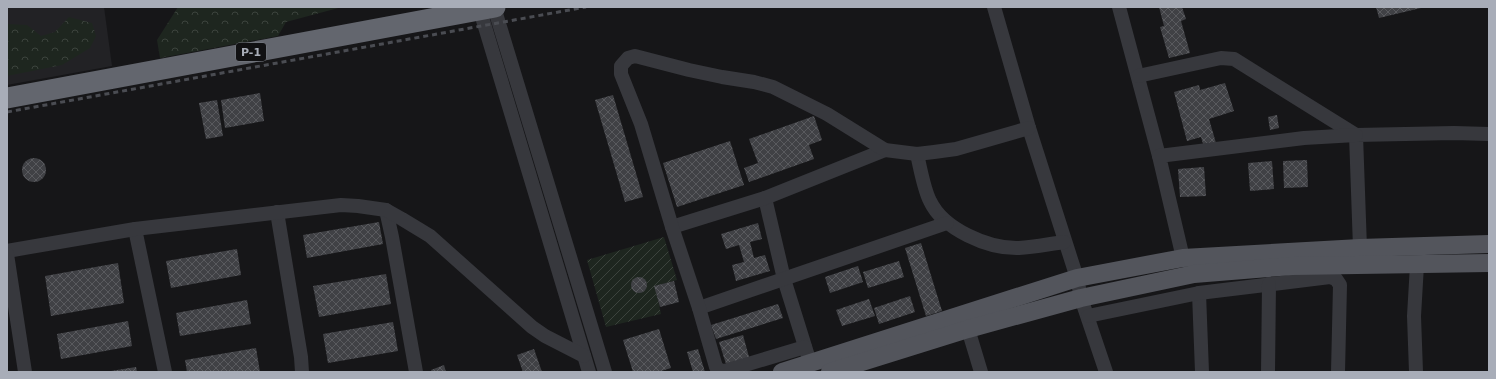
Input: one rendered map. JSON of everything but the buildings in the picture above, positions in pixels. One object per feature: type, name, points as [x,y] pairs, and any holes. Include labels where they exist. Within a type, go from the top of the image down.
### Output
[{"type":"highway","name":"P-1","points":[[7,98],[488,8]]},
{"type":"main road","points":[[782,372],[808,355],[866,360],[1077,278],[1184,258],[1360,248],[1489,244]]},
{"type":"main road","points":[[830,372],[968,328],[1081,298],[1140,284],[1194,274],[1292,266],[1489,263]]},
{"type":"street","points":[[994,7],[1029,128],[1064,242],[1077,278],[1081,298],[1106,372]]},
{"type":"street","points":[[1119,7],[1159,156],[1184,258]]},
{"type":"street","points":[[488,8],[589,372]]},
{"type":"street","points":[[488,8],[605,372]]},
{"type":"street","points":[[765,198],[784,279],[808,355],[725,371],[720,370],[716,368],[699,308],[640,124],[621,74],[621,66],[628,58],[635,56],[689,70],[773,87],[827,114],[885,150],[917,154],[956,149],[1029,128]]},
{"type":"street","points":[[1138,76],[1221,58],[1234,59],[1356,135]]},
{"type":"street","points":[[1159,156],[1304,138],[1356,135],[1454,133],[1489,134]]},
{"type":"street","points":[[1356,135],[1360,248]]},
{"type":"street","points":[[672,227],[765,198],[885,150]]},
{"type":"street","points":[[917,154],[929,200],[938,214],[947,223],[983,241],[999,246],[1018,248],[1064,242]]},
{"type":"street","points":[[25,372],[7,253],[135,229],[341,205],[386,210],[402,218],[430,236],[541,333],[584,356]]},
{"type":"street","points":[[386,210],[416,372]]},
{"type":"street","points":[[277,212],[302,372]]},
{"type":"street","points":[[699,308],[947,223]]},
{"type":"street","points":[[135,229],[165,372]]},
{"type":"street","points":[[1416,265],[1414,316],[1416,372]]},
{"type":"street","points":[[1088,316],[1200,293],[1330,277],[1336,279],[1340,285],[1338,372]]},
{"type":"street","points":[[1268,372],[1269,284]]},
{"type":"street","points":[[1200,293],[1202,372]]},
{"type":"street","points":[[968,328],[981,372]]},
{"type":"shaded area","points":[[7,7],[104,7],[112,66],[7,85]]},
{"type":"green space","points":[[178,7],[342,7],[286,22],[278,36],[160,58],[157,40]]},
{"type":"green space","points":[[69,17],[92,23],[96,36],[90,48],[62,65],[7,76],[7,24],[27,25],[41,36],[55,32]]},
{"type":"green space","points":[[664,237],[677,280],[655,286],[661,314],[606,327],[587,260]]},
{"type":"railway","points":[[7,112],[586,7]]}]
